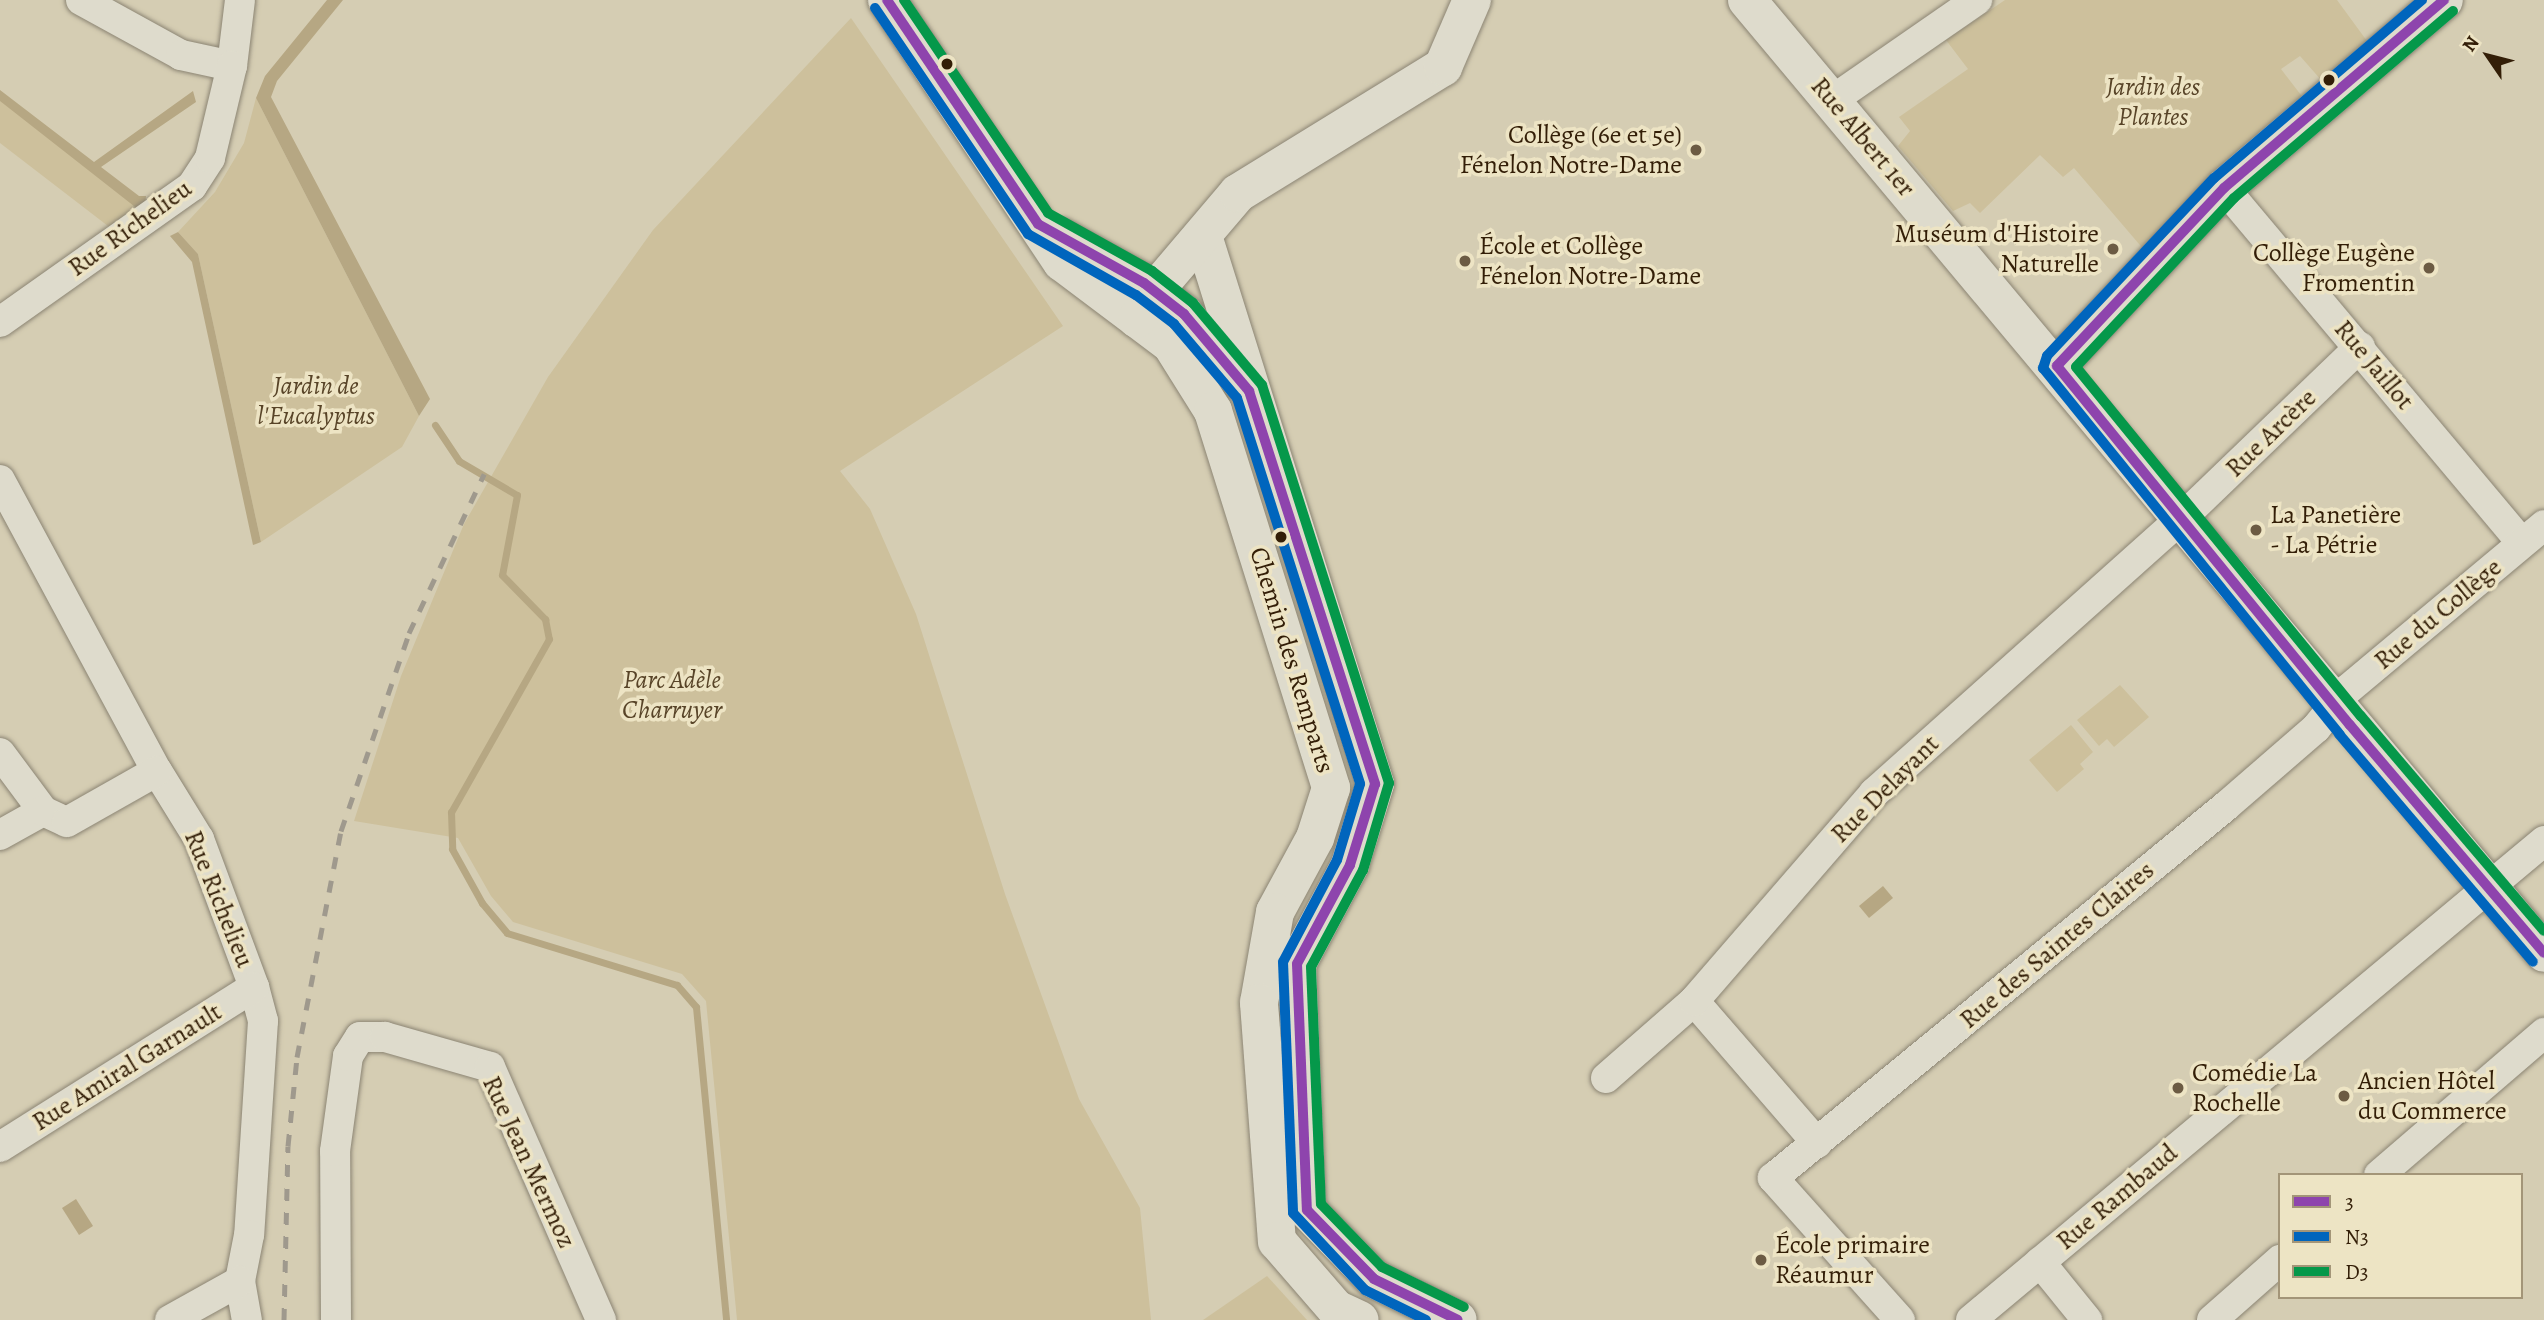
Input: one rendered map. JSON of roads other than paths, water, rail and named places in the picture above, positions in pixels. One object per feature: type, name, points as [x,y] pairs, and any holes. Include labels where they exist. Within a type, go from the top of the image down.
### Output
[{"type":"main road","name":"Chemin des Remparts","points":[[887,0],[917,38],[1062,262],[1146,306],[1184,314],[1250,391]]},
{"type":"main road","points":[[1146,306],[1238,193],[1443,67],[1472,0]]},
{"type":"main road","name":"Rue Albert 1er","points":[[1748,0],[2057,366],[2335,706],[2544,953]]},
{"type":"main road","points":[[2057,366],[2224,188],[2444,0]]},
{"type":"main road","name":"Chemin des Remparts","points":[[1203,236],[1375,784],[1350,865],[1297,964],[1307,1210],[1374,1279],[1458,1320]]},
{"type":"main road","name":"Chemin des Remparts","points":[[1146,306],[1213,411],[1331,788],[1315,838],[1275,912],[1259,1003],[1277,1241],[1336,1310],[1360,1320]]},
{"type":"street","points":[[81,0],[181,55],[232,66]]},
{"type":"street","name":"Rue Richelieu","points":[[0,321],[192,186],[211,158],[232,66],[240,0]]},
{"type":"street","points":[[1831,101],[1977,0]]},
{"type":"street","name":"Rue Jaillot","points":[[2224,188],[2360,347],[2533,534]]},
{"type":"street","name":"Rue Arcère","points":[[2182,518],[2360,347]]},
{"type":"street","name":"Rue Richelieu","points":[[0,480],[157,771],[199,839],[254,987],[263,1021],[249,1235],[240,1281],[247,1320]]},
{"type":"street","name":"Rue Delayant","points":[[1606,1079],[1694,1001],[1874,793],[2182,518]]},
{"type":"street","name":"Rue du Collège","points":[[2335,706],[2347,690],[2533,534]]},
{"type":"street","name":"Rue des Saintes Claires","points":[[1900,1320],[1773,1178],[2226,806],[2335,706]]},
{"type":"street","points":[[0,753],[43,811],[67,822],[157,771]]},
{"type":"street","points":[[0,835],[43,811]]},
{"type":"street","name":"Rue Rambaud","points":[[1971,1320],[2544,842]]},
{"type":"street","name":"Rue Amiral Garnault","points":[[0,1147],[254,987]]},
{"type":"street","points":[[1694,1001],[1818,1143]]},
{"type":"street","points":[[2381,1173],[2544,1033]]},
{"type":"street","name":"Rue Jean Mermoz","points":[[336,1320],[335,1151],[348,1056],[360,1037],[384,1037],[490,1067],[601,1320]]},
{"type":"street","points":[[2040,1262],[2087,1320]]},
{"type":"street","points":[[2213,1320],[2278,1262]]},
{"type":"street","points":[[170,1320],[240,1281]]},
{"type":"waterway","points":[[435,425],[459,461],[517,495],[502,575],[545,619],[549,639],[451,812],[452,849],[482,903],[507,933],[677,985],[696,1007],[726,1320]]},
{"type":"railway","points":[[284,1320],[288,1146],[297,1057],[341,831],[409,633],[484,474]]},
{"type":"place","name":"Collège (6e et 5e) Fénelon Notre-Dame","points":[[1696,150]]},
{"type":"place","name":"Muséum d'Histoire Naturelle","points":[[2113,249]]},
{"type":"place","name":"École et Collège Fénelon Notre-Dame","points":[[1465,261]]},
{"type":"place","name":"Collège Eugène Fromentin","points":[[2429,268]]},
{"type":"place","name":"La Panetière - La Pétrie","points":[[2256,530]]},
{"type":"place","name":"Comédie La Rochelle","points":[[2178,1088]]},
{"type":"place","name":"Ancien Hôtel du Commerce","points":[[2344,1096]]},
{"type":"place","name":"École primaire Réaumur","points":[[1761,1260]]},
{"type":"park label","name":"Jardin des Plantes","points":[[2153,102]]},
{"type":"park label","name":"Jardin de l'Eucalyptus","points":[[316,401]]},
{"type":"park label","name":"Parc Adèle Charruyer","points":[[672,695]]}]
